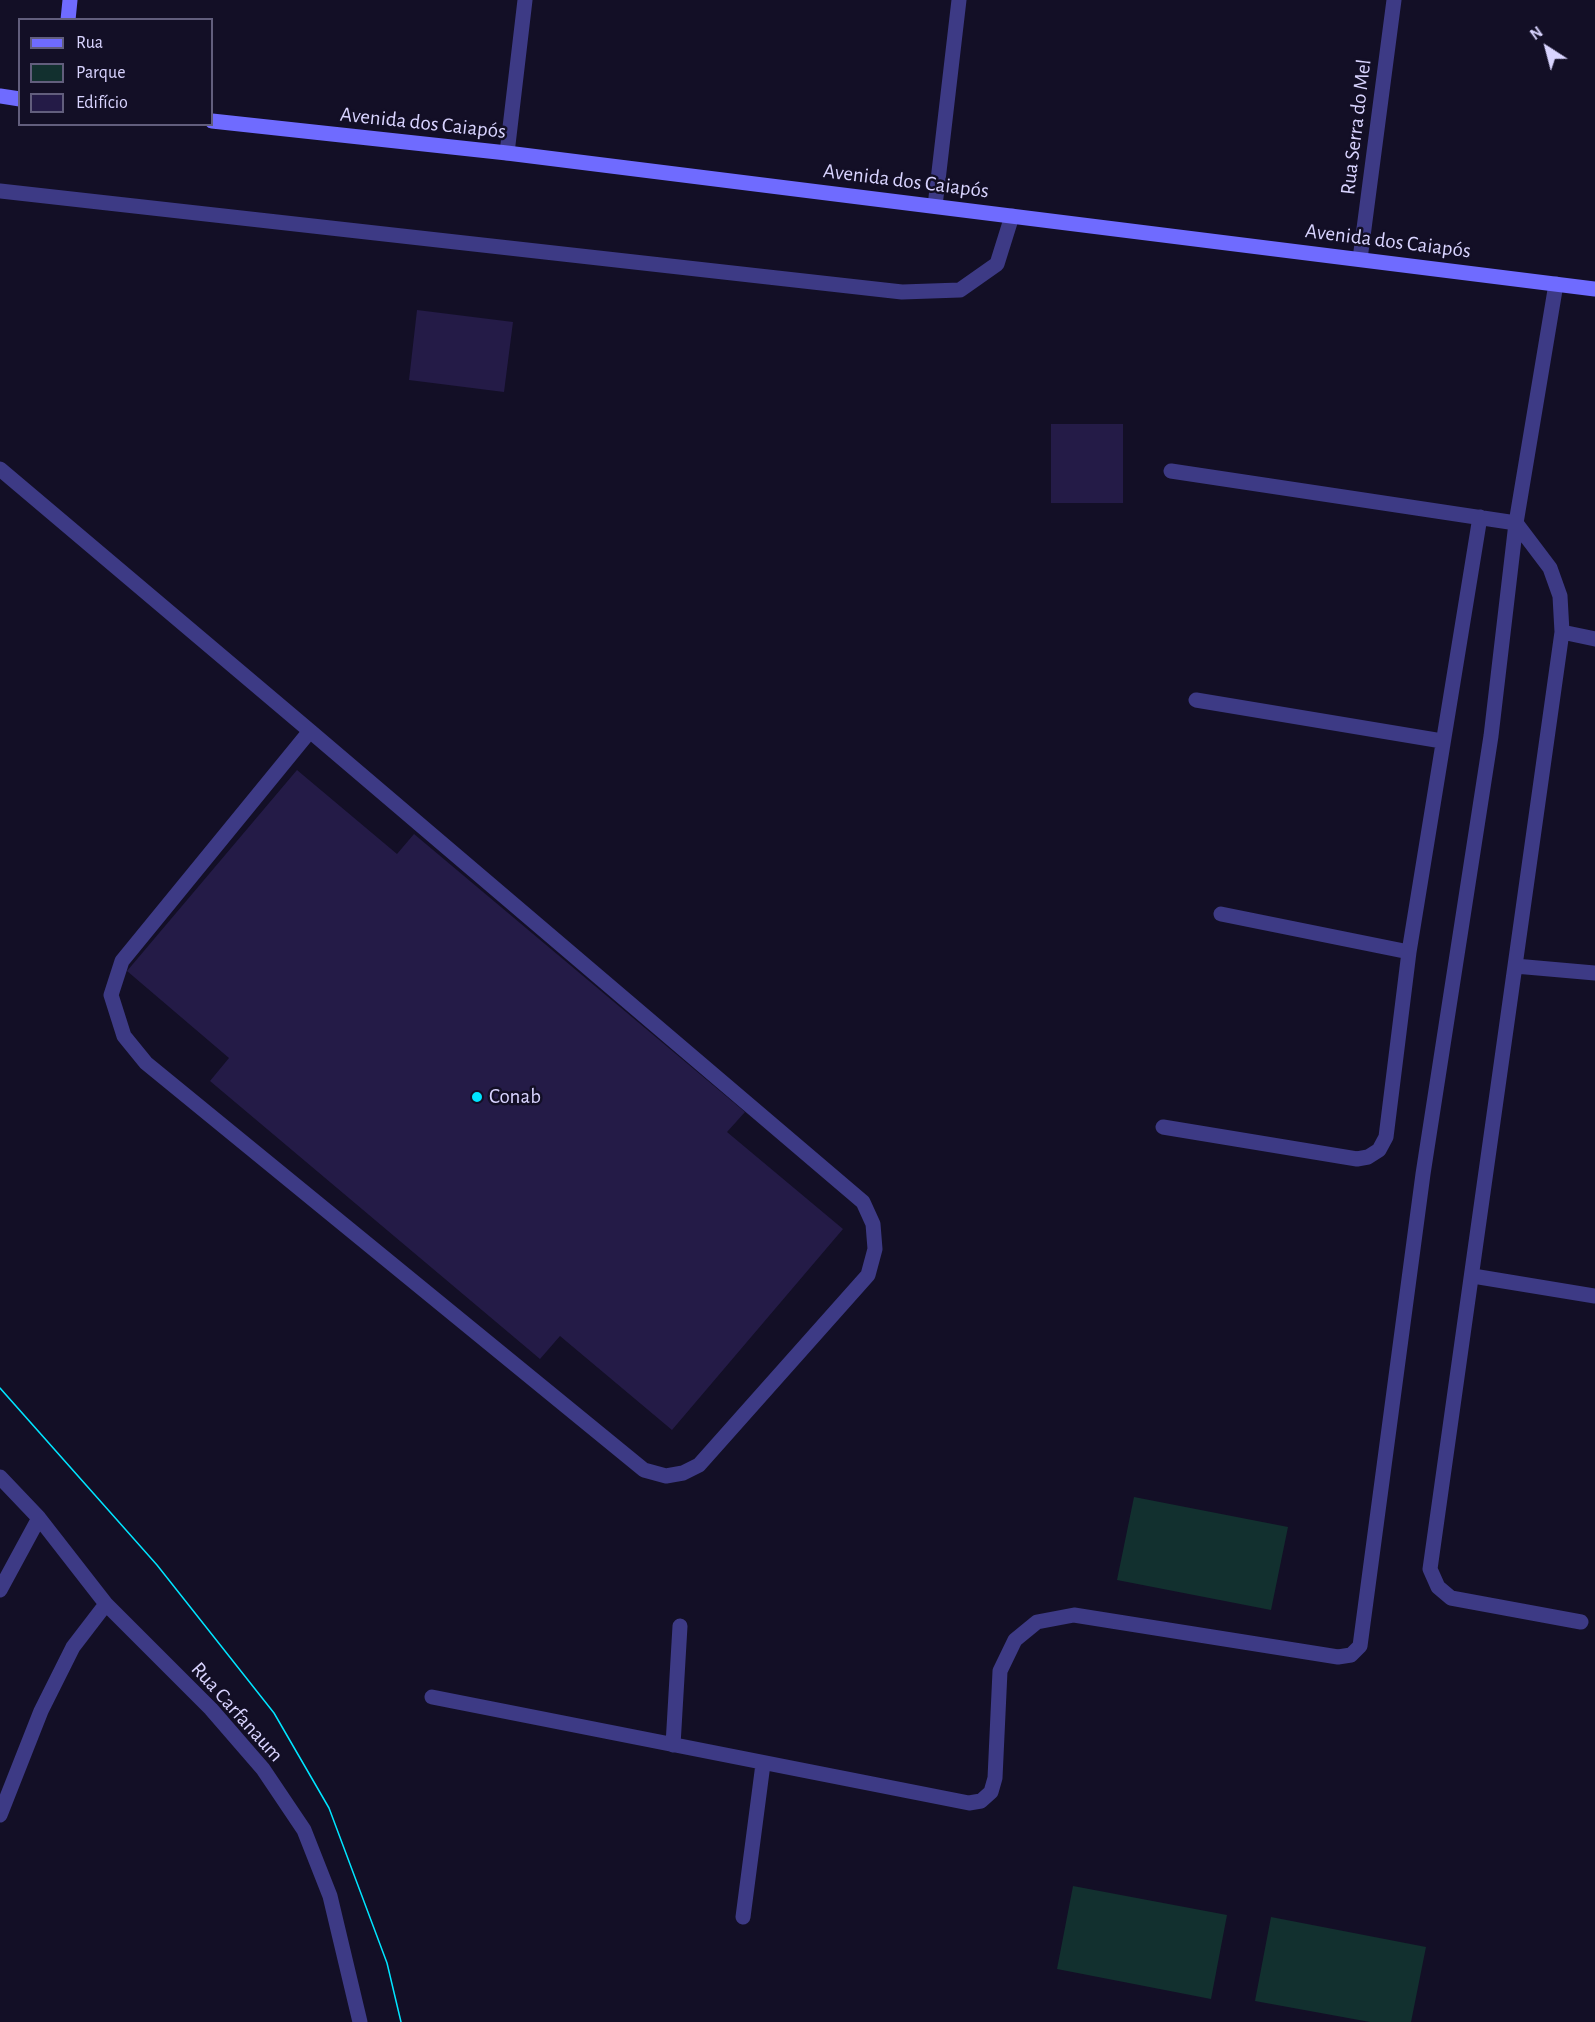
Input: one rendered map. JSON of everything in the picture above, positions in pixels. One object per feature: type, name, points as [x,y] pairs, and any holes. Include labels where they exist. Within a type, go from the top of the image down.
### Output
[{"type":"main road","points":[[68,18],[70,0]]},
{"type":"main road","points":[[0,96],[18,99]]},
{"type":"main road","name":"Avenida dos Caiapós","points":[[213,121],[507,153],[1595,289]]},
{"type":"street","points":[[507,153],[525,0]]},
{"type":"street","points":[[935,206],[959,0]]},
{"type":"street","name":"Rua Serra do Mel","points":[[1360,259],[1394,0]]},
{"type":"street","points":[[0,191],[902,292],[960,290],[997,264],[1012,216]]},
{"type":"street","points":[[432,1697],[969,1803],[981,1801],[991,1792],[995,1778],[999,1671],[1015,1640],[1037,1622],[1074,1615],[1338,1658],[1351,1655],[1360,1646],[1423,1174],[1491,736],[1516,523],[1556,284]]},
{"type":"street","points":[[0,469],[310,731],[863,1202],[873,1224],[875,1249],[868,1275],[699,1465],[683,1473],[666,1476],[644,1470],[146,1063],[124,1036],[111,995],[122,961],[310,731]]},
{"type":"street","points":[[1171,471],[1516,523],[1550,567],[1560,596],[1562,632],[1430,1569],[1438,1587],[1451,1598],[1581,1623]]},
{"type":"street","points":[[1163,1128],[1357,1159],[1368,1157],[1379,1150],[1386,1137],[1408,952],[1480,517]]},
{"type":"street","points":[[1562,632],[1595,639]]},
{"type":"street","points":[[1196,700],[1442,741]]},
{"type":"street","points":[[1221,914],[1408,952]]},
{"type":"street","points":[[1515,966],[1595,973]]},
{"type":"street","points":[[1473,1276],[1595,1296]]},
{"type":"street","name":"Rua Carfanaum","points":[[0,1477],[39,1518],[106,1604],[211,1709],[263,1769],[304,1830],[330,1896],[360,2022]]},
{"type":"street","points":[[0,1590],[39,1518]]},
{"type":"street","points":[[0,1815],[41,1711],[74,1647],[106,1604]]},
{"type":"street","points":[[673,1746],[680,1626]]},
{"type":"street","points":[[743,1917],[763,1764]]},
{"type":"green space","points":[[1134,1497],[1288,1527],[1271,1610],[1117,1580]]},
{"type":"green space","points":[[1073,1886],[1227,1915],[1211,1999],[1057,1969]]},
{"type":"green space","points":[[1271,1917],[1426,1947],[1411,2022],[1370,2022],[1255,2001]]},
{"type":"building","points":[[417,310],[513,322],[504,392],[409,380]]},
{"type":"building","points":[[1051,424],[1123,424],[1123,503],[1051,503]]},
{"type":"building","name":"Conab","points":[[297,770],[397,854],[414,834],[745,1112],[727,1132],[843,1229],[672,1430],[560,1336],[540,1359],[210,1081],[229,1058],[127,971]]},
{"type":"tram line","points":[[0,1388],[157,1565],[274,1713],[329,1808],[387,1963],[401,2022]]},
{"type":"place","name":"Conab","points":[[477,1097]]}]
